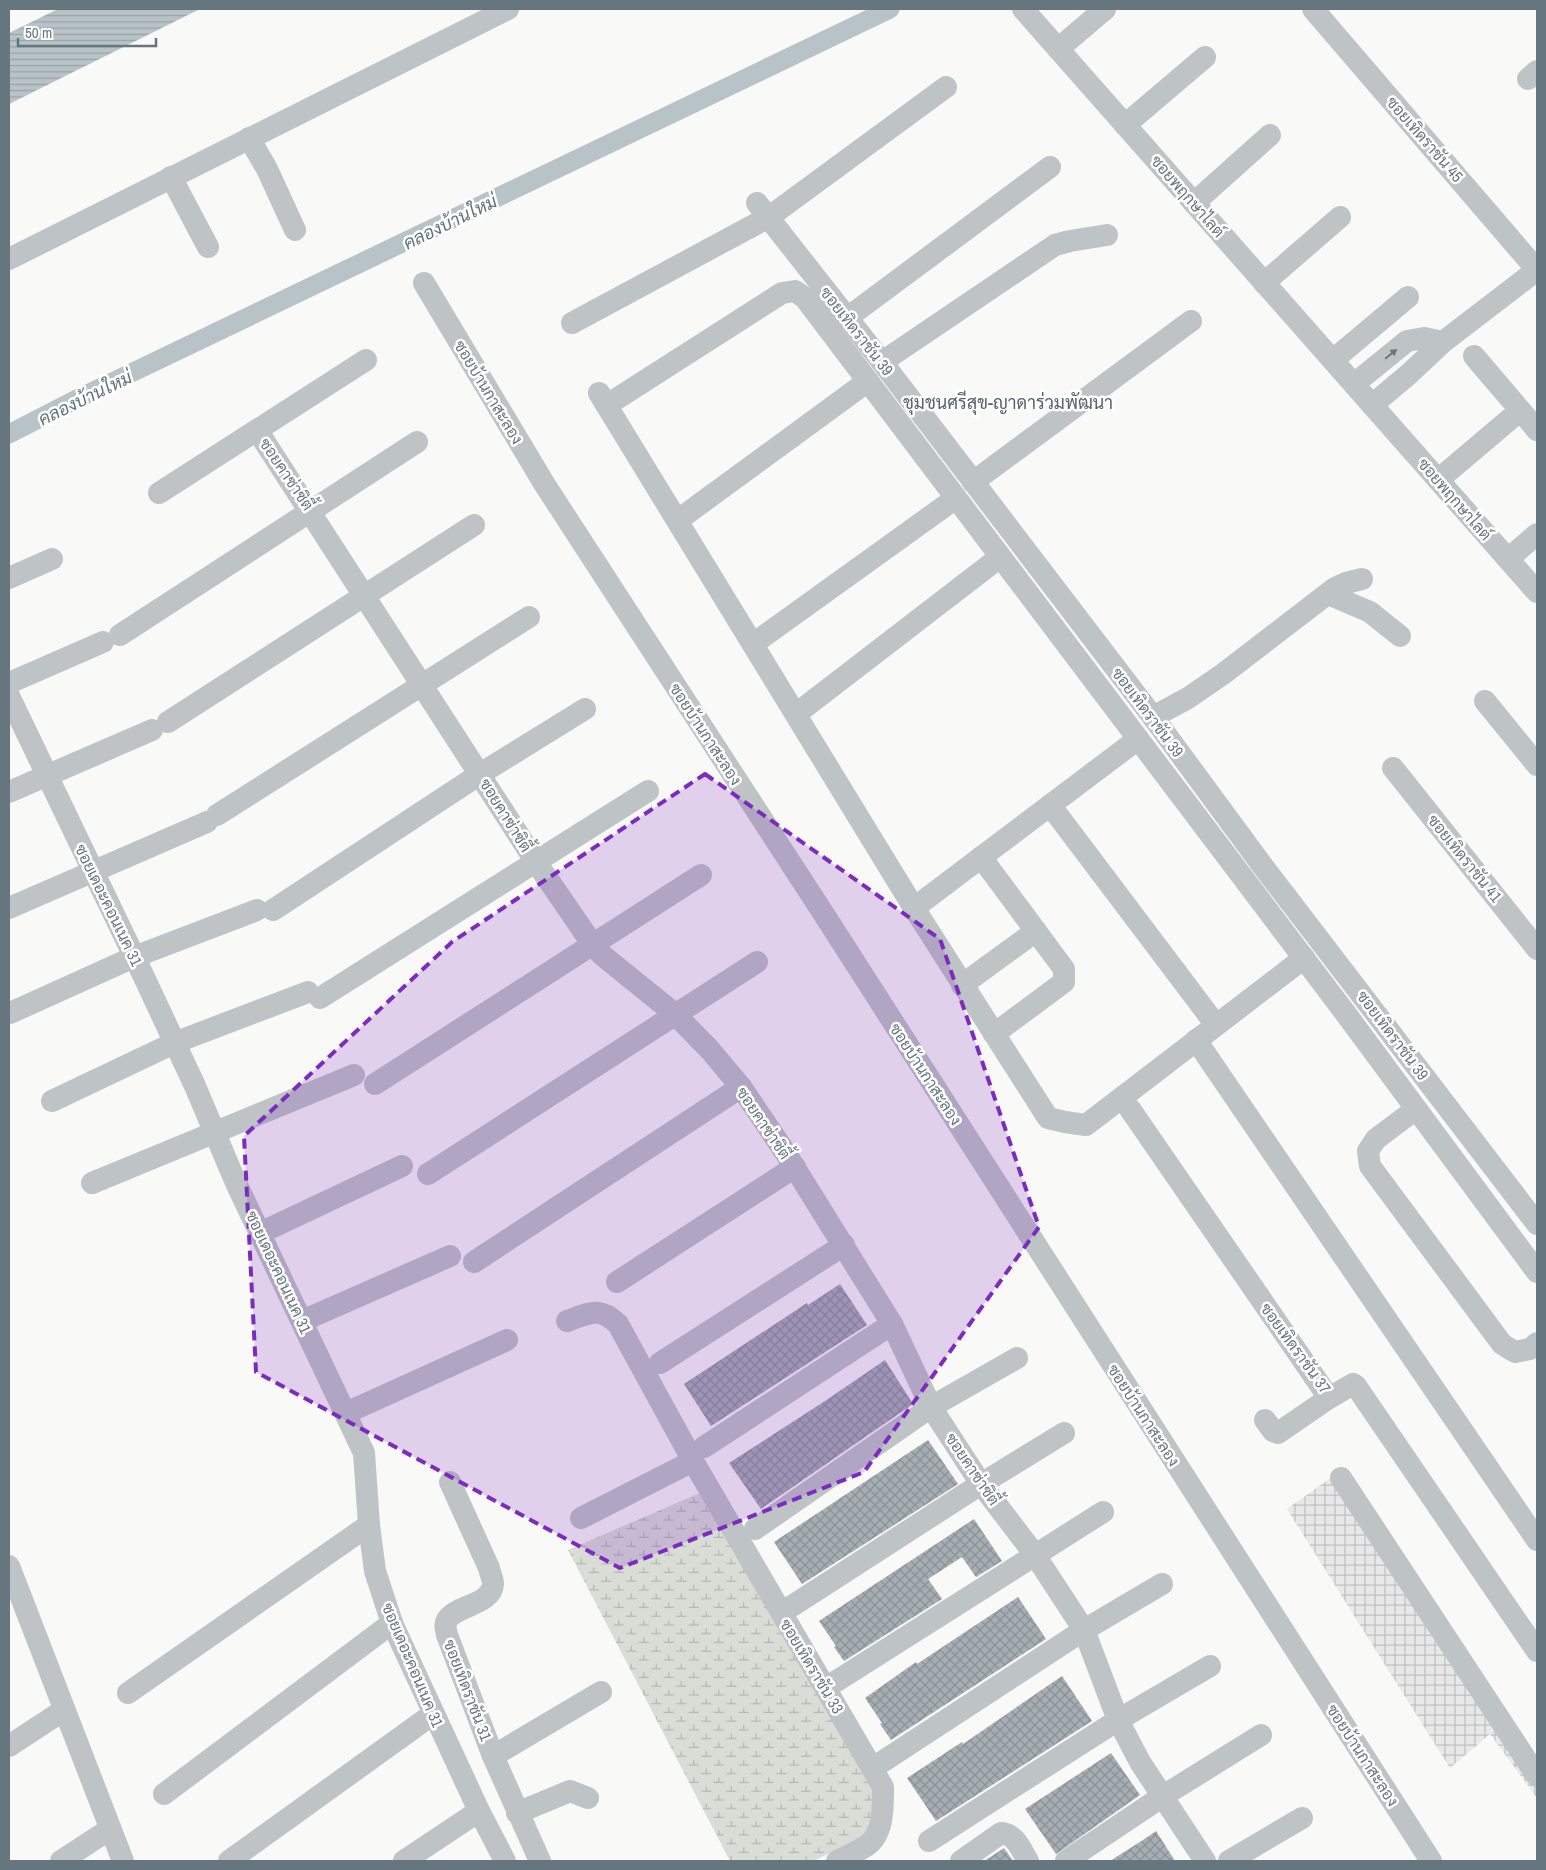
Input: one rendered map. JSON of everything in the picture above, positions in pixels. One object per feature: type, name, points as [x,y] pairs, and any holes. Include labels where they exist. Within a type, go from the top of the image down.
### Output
[{"type":"street","points":[[9,259],[508,9]]},
{"type":"street","name":"ซอยพฤกษาไลต์","points":[[1023,9],[1537,592]]},
{"type":"street","points":[[1058,49],[1105,9]]},
{"type":"street","name":"ซอยเทิดราชัน 45","points":[[1313,9],[1537,270]]},
{"type":"street","points":[[1125,125],[1205,57]]},
{"type":"street","points":[[572,323],[763,210],[946,87]]},
{"type":"street","points":[[1194,203],[1270,135]]},
{"type":"street","points":[[249,138],[267,170],[295,230]]},
{"type":"street","points":[[847,318],[1050,167]]},
{"type":"street","points":[[171,177],[208,247]]},
{"type":"street","name":"ซอยเทิดราชัน 39","points":[[763,210],[882,362],[1262,865],[1537,1224]]},
{"type":"street","points":[[1264,283],[1340,217]]},
{"type":"street","points":[[882,362],[1055,246],[1070,241],[1106,235]]},
{"type":"street","points":[[1372,406],[1443,342],[1537,270]]},
{"type":"street","name":"ซอยบ้านกาสะลอง","points":[[424,283],[550,493],[827,919],[1431,1861]]},
{"type":"street","points":[[1304,958],[1086,1125],[1048,1118],[914,908],[603,399],[782,293],[795,291],[805,298],[1304,958],[1537,1272]]},
{"type":"street","points":[[1333,360],[1408,298]]},
{"type":"street","points":[[973,482],[1191,321]]},
{"type":"street","points":[[1354,384],[1407,341],[1424,338],[1443,342]]},
{"type":"street","points":[[1474,356],[1537,430]]},
{"type":"street","points":[[159,493],[366,360]]},
{"type":"street","points":[[678,520],[868,381]]},
{"type":"street","points":[[1438,480],[1510,419]]},
{"type":"street","name":"ซอยคาซ่าซิตี้","points":[[257,430],[536,862],[593,945],[602,955],[675,1014],[710,1050],[741,1087],[795,1168],[892,1324],[931,1407],[980,1484],[1035,1555],[1084,1630],[1118,1720],[1140,1762],[1205,1861]]},
{"type":"street","points":[[9,683],[112,639],[417,442]]},
{"type":"street","points":[[754,644],[956,498]]},
{"type":"street","points":[[9,792],[160,726],[474,525]]},
{"type":"street","points":[[1508,559],[1537,534]]},
{"type":"street","points":[[796,714],[1000,557]]},
{"type":"street","points":[[9,578],[52,559]]},
{"type":"street","points":[[1152,717],[1188,698],[1224,674],[1328,594],[1346,583],[1362,579]]},
{"type":"street","points":[[1328,594],[1370,612],[1400,636]]},
{"type":"street","points":[[9,908],[93,873],[212,819],[529,617]]},
{"type":"street","name":"ซอยเดอะคอนเนค 31","points":[[9,696],[134,957],[260,1233],[364,1453],[369,1525],[375,1571],[392,1623],[479,1811],[505,1861]]},
{"type":"street","points":[[1485,701],[1537,765]]},
{"type":"street","points":[[10,1013],[134,957],[265,910],[585,710]]},
{"type":"street","points":[[914,908],[1138,739]]},
{"type":"street","name":"ซอยเทิดราชัน 41","points":[[1393,768],[1537,949]]},
{"type":"street","points":[[52,1101],[174,1043],[314,995],[536,862],[648,791]]},
{"type":"street","points":[[1050,805],[1216,1025]]},
{"type":"street","points":[[982,857],[1064,969],[1064,982],[994,1034]]},
{"type":"street","points":[[376,1084],[702,875]]},
{"type":"street","points":[[962,985],[1036,931]]},
{"type":"street","points":[[428,1174],[757,962]]},
{"type":"street","points":[[1196,1040],[1537,1538]]},
{"type":"street","points":[[92,1183],[354,1075]]},
{"type":"street","points":[[474,1262],[741,1087]]},
{"type":"street","name":"ซอยเทิดราชัน 37","points":[[1130,1109],[1329,1398],[1353,1384],[1356,1386],[1537,1652]]},
{"type":"street","points":[[1416,1109],[1376,1139],[1368,1151],[1370,1166],[1502,1344],[1515,1352],[1530,1349],[1537,1343]]},
{"type":"street","points":[[260,1233],[402,1166]]},
{"type":"street","points":[[617,1282],[795,1168]]},
{"type":"street","points":[[660,1363],[844,1245]]},
{"type":"street","points":[[302,1321],[450,1256]]},
{"type":"street","name":"ซอยเทิดราชัน 33","points":[[567,1321],[592,1312],[600,1312],[609,1316],[618,1324],[699,1454],[883,1787],[884,1813],[873,1853],[837,1861]]},
{"type":"street","points":[[581,1518],[699,1454],[892,1324]]},
{"type":"street","points":[[346,1413],[507,1340]]},
{"type":"street","points":[[755,1530],[931,1407],[1017,1358]]},
{"type":"street","points":[[1265,1420],[1273,1431],[1278,1433],[1329,1398]]},
{"type":"street","points":[[792,1606],[980,1484],[1064,1433]]},
{"type":"street","points":[[1341,1478],[1537,1776]]},
{"type":"street","name":"ซอยเทิดราชัน 31","points":[[450,1482],[489,1568],[493,1582],[492,1588],[483,1599],[462,1608],[448,1618],[446,1625],[447,1635],[493,1756],[540,1861]]},
{"type":"street","points":[[835,1682],[1103,1512]]},
{"type":"street","points":[[128,1693],[369,1525]]},
{"type":"street","points":[[9,1566],[123,1861]]},
{"type":"street","points":[[882,1762],[1084,1630],[1162,1584]]},
{"type":"street","points":[[164,1794],[392,1623]]},
{"type":"street","points":[[929,1840],[1118,1720],[1210,1666]]},
{"type":"street","points":[[493,1756],[601,1692]]},
{"type":"street","points":[[9,1746],[64,1710]]},
{"type":"street","points":[[229,1861],[433,1714]]},
{"type":"street","points":[[1066,1861],[1163,1796],[1261,1735]]},
{"type":"street","points":[[517,1813],[570,1791],[588,1798]]},
{"type":"street","points":[[404,1861],[479,1811]]},
{"type":"street","points":[[1229,1861],[1302,1818]]},
{"type":"street","points":[[61,1861],[110,1829]]},
{"type":"street","points":[[961,1861],[1001,1833],[1008,1833],[1014,1839],[1028,1861]]},
{"type":"highlighted area","points":[[705,774],[940,939],[1039,1227],[864,1472],[620,1568],[256,1372],[244,1136],[452,942]]},
{"type":"shaded area","points":[[58,9],[200,9],[9,104],[9,33]]},
{"type":"shaded area","points":[[1346,1467],[1537,1761],[1537,1798],[1490,1734],[1450,1768],[1287,1509]]},
{"type":"green space","points":[[702,1492],[874,1789],[873,1812],[865,1835],[814,1861],[730,1861],[568,1550]]},
{"type":"building","points":[[840,1284],[867,1325],[711,1426],[684,1384],[807,1303],[808,1305]]},
{"type":"building","points":[[885,1360],[913,1404],[761,1509],[729,1463]]},
{"type":"building","points":[[928,1440],[958,1484],[802,1584],[774,1542]]},
{"type":"building","points":[[974,1519],[1002,1561],[976,1577],[962,1557],[928,1579],[942,1599],[844,1661],[819,1621]]},
{"type":"building","points":[[1018,1597],[1046,1639],[891,1740],[865,1698],[916,1662],[917,1664]]},
{"type":"building","points":[[1062,1676],[1092,1721],[936,1821],[907,1778],[962,1742],[963,1744]]},
{"type":"building","points":[[1111,1753],[1140,1795],[1056,1854],[1025,1809]]},
{"type":"building","points":[[1156,1831],[1175,1861],[1110,1861],[1143,1840]]},
{"type":"building","points":[[1004,1848],[1013,1861],[984,1861],[995,1854]]},
{"type":"waterway","name":"คลองบ้านใหม่","points":[[9,434],[79,398],[890,9]]},
{"type":"district","name":"ชุมชนศรีสุข-ญาดาร่วมพัฒนา","points":[[1008,402]]}]
